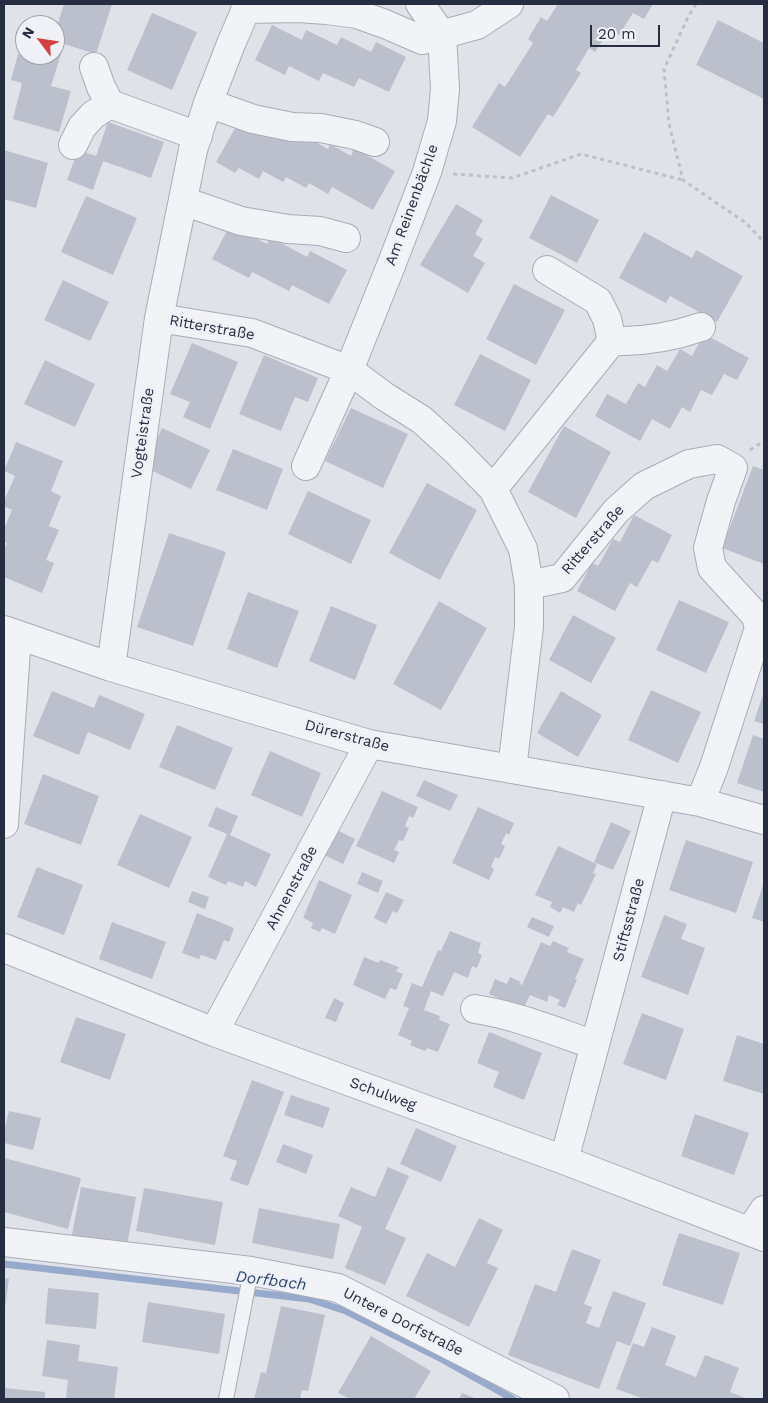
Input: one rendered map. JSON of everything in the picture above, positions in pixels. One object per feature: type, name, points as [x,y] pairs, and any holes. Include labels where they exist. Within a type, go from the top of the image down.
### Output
[{"type":"street","points":[[420,4],[442,35]]},
{"type":"street","points":[[247,7],[298,8],[356,14],[422,40],[477,25],[509,4]]},
{"type":"street","name":"Vogteistraße","points":[[112,666],[159,318],[193,150],[208,103],[247,7]]},
{"type":"street","name":"Am Reinenbächle","points":[[349,370],[427,172],[442,120],[445,89],[442,35]]},
{"type":"street","points":[[94,67],[101,87],[110,104],[198,136]]},
{"type":"street","points":[[208,103],[253,119],[292,127],[321,128],[355,135],[375,142]]},
{"type":"street","points":[[72,146],[82,127],[93,115],[110,104]]},
{"type":"street","points":[[183,201],[241,221],[288,229],[320,231],[346,238]]},
{"type":"street","points":[[547,270],[598,301],[607,319],[612,342]]},
{"type":"street","name":"Ritterstraße","points":[[159,318],[252,333],[349,370],[384,396],[422,420],[494,489],[523,549],[529,585],[529,627],[512,769]]},
{"type":"street","points":[[612,342],[635,342],[680,334],[701,327]]},
{"type":"street","points":[[494,489],[612,342]]},
{"type":"street","points":[[306,466],[349,370]]},
{"type":"street","name":"Ritterstraße","points":[[529,585],[562,578],[616,511],[644,486],[689,464],[717,460],[733,468],[721,501],[708,548],[712,568],[756,616],[758,628],[714,767],[700,802]]},
{"type":"street","points":[[4,824],[10,632]]},
{"type":"street","name":"Dürerstraße","points":[[10,632],[112,666],[369,744],[700,802],[764,820]]},
{"type":"street","name":"Ahnenstraße","points":[[214,1032],[369,744]]},
{"type":"street","name":"Stiftsstraße","points":[[564,1160],[662,795]]},
{"type":"street","name":"Schulweg","points":[[4,948],[214,1032],[564,1160],[760,1226]]},
{"type":"street","points":[[475,1009],[530,1023],[595,1045]]},
{"type":"street","name":"Untere Dorfstraße","points":[[4,1242],[338,1288],[555,1399]]},
{"type":"lane","points":[[226,1399],[250,1276]]},
{"type":"path","points":[[683,180],[669,124],[664,69],[696,4]]},
{"type":"path","points":[[427,172],[512,178],[581,154],[683,180],[746,223],[764,242]]},
{"type":"building","points":[[64,4],[112,4],[96,54],[65,44],[65,15],[60,15]]},
{"type":"building","points":[[558,4],[570,6],[571,4],[653,4],[644,19],[633,13],[619,35],[610,29],[595,52],[589,48],[576,70],[581,73],[553,117],[548,114],[520,157],[472,127],[499,83],[505,87],[533,43],[528,39],[541,17],[547,21]]},
{"type":"building","points":[[152,13],[197,32],[172,90],[127,70]]},
{"type":"building","points":[[718,20],[764,43],[764,99],[696,65]]},
{"type":"building","points":[[272,25],[302,40],[306,30],[337,45],[341,37],[371,52],[376,42],[406,57],[389,92],[359,78],[354,87],[323,73],[319,81],[289,66],[285,75],[255,60]]},
{"type":"building","points":[[15,65],[58,65],[51,86],[71,91],[59,132],[13,119],[22,83],[11,80]]},
{"type":"building","points":[[108,122],[164,142],[151,178],[103,161],[93,190],[67,180],[78,150],[96,156]]},
{"type":"building","points":[[238,123],[257,134],[261,129],[281,140],[285,132],[305,143],[308,138],[328,149],[330,144],[351,156],[354,148],[395,171],[373,210],[332,187],[328,194],[309,183],[306,188],[286,177],[283,182],[263,171],[259,179],[239,168],[235,173],[216,162]]},
{"type":"building","points":[[4,150],[48,163],[36,208],[4,199]]},
{"type":"building","points":[[551,195],[599,220],[577,263],[529,238]]},
{"type":"building","points":[[86,196],[137,218],[113,275],[61,252]]},
{"type":"building","points":[[456,204],[483,220],[475,234],[483,239],[473,256],[485,263],[468,293],[420,265]]},
{"type":"building","points":[[230,225],[267,244],[270,237],[307,257],[310,251],[347,270],[329,304],[292,285],[289,291],[252,272],[249,278],[212,259]]},
{"type":"building","points":[[644,232],[692,258],[696,250],[743,276],[717,322],[670,296],[666,303],[619,278]]},
{"type":"building","points":[[63,280],[109,302],[90,341],[44,320]]},
{"type":"building","points":[[514,284],[565,310],[536,365],[486,339]]},
{"type":"building","points":[[704,334],[749,358],[737,380],[724,374],[712,395],[701,390],[690,412],[682,407],[670,429],[652,419],[640,441],[595,416],[607,394],[626,404],[638,383],[645,387],[657,365],[667,371],[680,349],[692,356]]},
{"type":"building","points":[[192,343],[238,362],[210,429],[183,417],[190,402],[170,394]]},
{"type":"building","points":[[480,354],[531,380],[505,431],[454,405]]},
{"type":"building","points":[[264,355],[318,378],[308,402],[295,397],[281,431],[239,414]]},
{"type":"building","points":[[45,360],[95,384],[75,427],[24,404]]},
{"type":"building","points":[[351,408],[408,434],[383,488],[325,461]]},
{"type":"building","points":[[564,426],[611,452],[576,518],[528,492]]},
{"type":"building","points":[[162,428],[210,450],[191,489],[144,467]]},
{"type":"building","points":[[16,442],[63,461],[51,491],[61,496],[49,526],[59,530],[46,560],[54,563],[42,593],[4,577],[4,551],[7,543],[4,541],[4,529],[12,510],[4,506],[4,501],[15,476],[4,471]]},
{"type":"building","points":[[233,449],[283,469],[267,510],[216,490]]},
{"type":"building","points":[[753,466],[764,470],[764,564],[722,548]]},
{"type":"building","points":[[427,483],[477,510],[440,580],[389,553]]},
{"type":"building","points":[[308,491],[371,520],[351,564],[288,534]]},
{"type":"building","points":[[634,515],[672,535],[658,563],[652,560],[637,587],[630,583],[615,611],[577,591],[592,563],[598,566],[613,539],[620,542]]},
{"type":"building","points":[[169,533],[226,552],[193,646],[137,627]]},
{"type":"building","points":[[248,592],[299,611],[277,668],[227,649]]},
{"type":"building","points":[[679,600],[729,622],[706,673],[656,650]]},
{"type":"building","points":[[439,601],[487,628],[441,710],[393,684]]},
{"type":"building","points":[[331,606],[377,625],[355,680],[309,661]]},
{"type":"building","points":[[573,615],[616,638],[591,683],[549,660]]},
{"type":"building","points":[[651,690],[701,712],[678,763],[628,740]]},
{"type":"building","points":[[52,691],[94,708],[99,695],[145,714],[130,750],[88,732],[79,755],[33,736]]},
{"type":"building","points":[[561,691],[602,715],[578,757],[537,733]]},
{"type":"building","points":[[764,692],[764,724],[754,721]]},
{"type":"building","points":[[177,725],[233,748],[215,790],[159,767]]},
{"type":"building","points":[[753,735],[764,739],[764,792],[737,783]]},
{"type":"building","points":[[270,751],[321,773],[302,817],[251,795]]},
{"type":"building","points":[[43,774],[99,796],[81,845],[24,824]]},
{"type":"building","points":[[424,780],[458,795],[450,811],[416,796]]},
{"type":"building","points":[[382,791],[418,807],[413,818],[409,816],[405,826],[409,828],[403,841],[399,840],[394,850],[399,852],[394,863],[356,846]]},
{"type":"building","points":[[216,807],[238,816],[230,835],[271,854],[256,887],[245,881],[243,887],[228,881],[226,885],[208,877],[227,834],[208,826]]},
{"type":"building","points":[[478,807],[514,823],[509,835],[506,833],[501,844],[505,846],[499,859],[495,857],[491,867],[494,869],[489,880],[452,863]]},
{"type":"building","points":[[140,814],[192,837],[169,888],[117,865]]},
{"type":"building","points":[[611,822],[631,831],[613,870],[594,862]]},
{"type":"building","points":[[337,830],[355,839],[343,864],[324,855]]},
{"type":"building","points":[[686,840],[753,862],[736,913],[669,890]]},
{"type":"building","points":[[558,846],[597,864],[593,873],[596,874],[581,905],[578,903],[574,912],[563,907],[560,913],[550,907],[552,902],[535,895]]},
{"type":"building","points":[[37,867],[83,885],[64,935],[17,917]]},
{"type":"building","points":[[362,872],[383,881],[378,893],[357,884]]},
{"type":"building","points":[[319,880],[352,895],[335,934],[322,928],[320,932],[311,928],[313,923],[303,918]]},
{"type":"building","points":[[764,882],[764,922],[752,918]]},
{"type":"building","points":[[192,891],[209,897],[205,909],[188,902]]},
{"type":"building","points":[[386,892],[404,900],[397,913],[393,911],[386,924],[374,918]]},
{"type":"building","points":[[197,913],[234,928],[229,942],[224,940],[216,960],[201,955],[199,959],[182,953]]},
{"type":"building","points":[[664,915],[687,924],[681,939],[705,948],[688,995],[641,977]]},
{"type":"building","points":[[532,917],[554,926],[549,937],[527,927]]},
{"type":"building","points":[[112,922],[166,942],[152,979],[99,959]]},
{"type":"building","points":[[450,931],[481,943],[478,953],[482,955],[477,968],[472,966],[468,978],[454,972],[443,996],[431,991],[424,1010],[440,1016],[439,1020],[450,1024],[438,1052],[427,1048],[425,1051],[410,1045],[412,1041],[398,1035],[409,1008],[403,1006],[412,983],[422,987],[438,950],[441,951]]},
{"type":"building","points":[[553,941],[569,948],[567,952],[584,959],[565,1008],[557,1005],[560,1000],[549,995],[547,1002],[530,995],[523,1009],[489,994],[495,979],[507,984],[510,977],[521,982],[520,984],[522,985],[541,942],[550,946]]},
{"type":"building","points":[[364,957],[379,963],[380,960],[399,967],[396,971],[403,974],[396,990],[390,988],[385,999],[353,985]]},
{"type":"building","points":[[334,998],[344,1003],[336,1022],[325,1018]]},
{"type":"building","points":[[642,1013],[684,1029],[666,1080],[623,1064]]},
{"type":"building","points":[[76,1017],[126,1034],[110,1080],[60,1062]]},
{"type":"building","points":[[489,1032],[542,1053],[524,1100],[493,1087],[499,1072],[477,1063]]},
{"type":"building","points":[[737,1035],[764,1044],[764,1094],[723,1081]]},
{"type":"building","points":[[252,1080],[284,1092],[248,1186],[230,1180],[237,1161],[223,1156]]},
{"type":"building","points":[[291,1095],[330,1108],[323,1128],[284,1115]]},
{"type":"building","points":[[9,1111],[41,1118],[33,1150],[4,1143],[4,1131]]},
{"type":"building","points":[[695,1114],[749,1133],[734,1175],[681,1156]]},
{"type":"building","points":[[416,1128],[457,1146],[441,1182],[400,1164]]},
{"type":"building","points":[[283,1144],[313,1155],[306,1174],[276,1162]]},
{"type":"building","points":[[4,1158],[81,1178],[68,1229],[4,1212]]},
{"type":"building","points":[[388,1167],[409,1176],[385,1229],[406,1238],[385,1285],[345,1268],[362,1227],[338,1216],[351,1187],[375,1197]]},
{"type":"building","points":[[81,1187],[136,1197],[127,1245],[72,1235]]},
{"type":"building","points":[[144,1188],[223,1202],[215,1245],[136,1231]]},
{"type":"building","points":[[259,1208],[340,1224],[333,1259],[252,1243]]},
{"type":"building","points":[[479,1218],[503,1230],[487,1263],[498,1268],[469,1327],[406,1296],[427,1253],[455,1267]]},
{"type":"building","points":[[679,1233],[740,1253],[723,1305],[662,1285]]},
{"type":"building","points":[[572,1249],[601,1260],[584,1304],[592,1307],[586,1323],[599,1328],[613,1291],[646,1303],[630,1346],[617,1341],[599,1389],[508,1355],[535,1284],[556,1292]]},
{"type":"building","points":[[4,1278],[9,1279],[5,1308],[4,1308]]},
{"type":"building","points":[[48,1288],[99,1293],[96,1329],[45,1324]]},
{"type":"building","points":[[148,1302],[225,1314],[219,1354],[142,1342]]},
{"type":"building","points":[[281,1306],[325,1315],[308,1391],[302,1390],[300,1399],[254,1399],[261,1372],[266,1373]]},
{"type":"building","points":[[652,1327],[676,1336],[665,1365],[696,1377],[705,1355],[739,1368],[730,1392],[748,1399],[645,1399],[616,1389],[633,1343],[644,1347]]},
{"type":"building","points":[[371,1336],[431,1371],[414,1399],[350,1399],[338,1393]]},
{"type":"building","points":[[47,1340],[80,1345],[78,1361],[118,1367],[114,1399],[66,1399],[68,1380],[42,1376]]},
{"type":"building","points":[[4,1388],[45,1392],[45,1399],[4,1399]]},
{"type":"building","points":[[462,1393],[477,1399],[459,1399]]},
{"type":"waterway","name":"Dorfbach","points":[[4,1264],[309,1299],[346,1311],[438,1357],[513,1399]]}]
